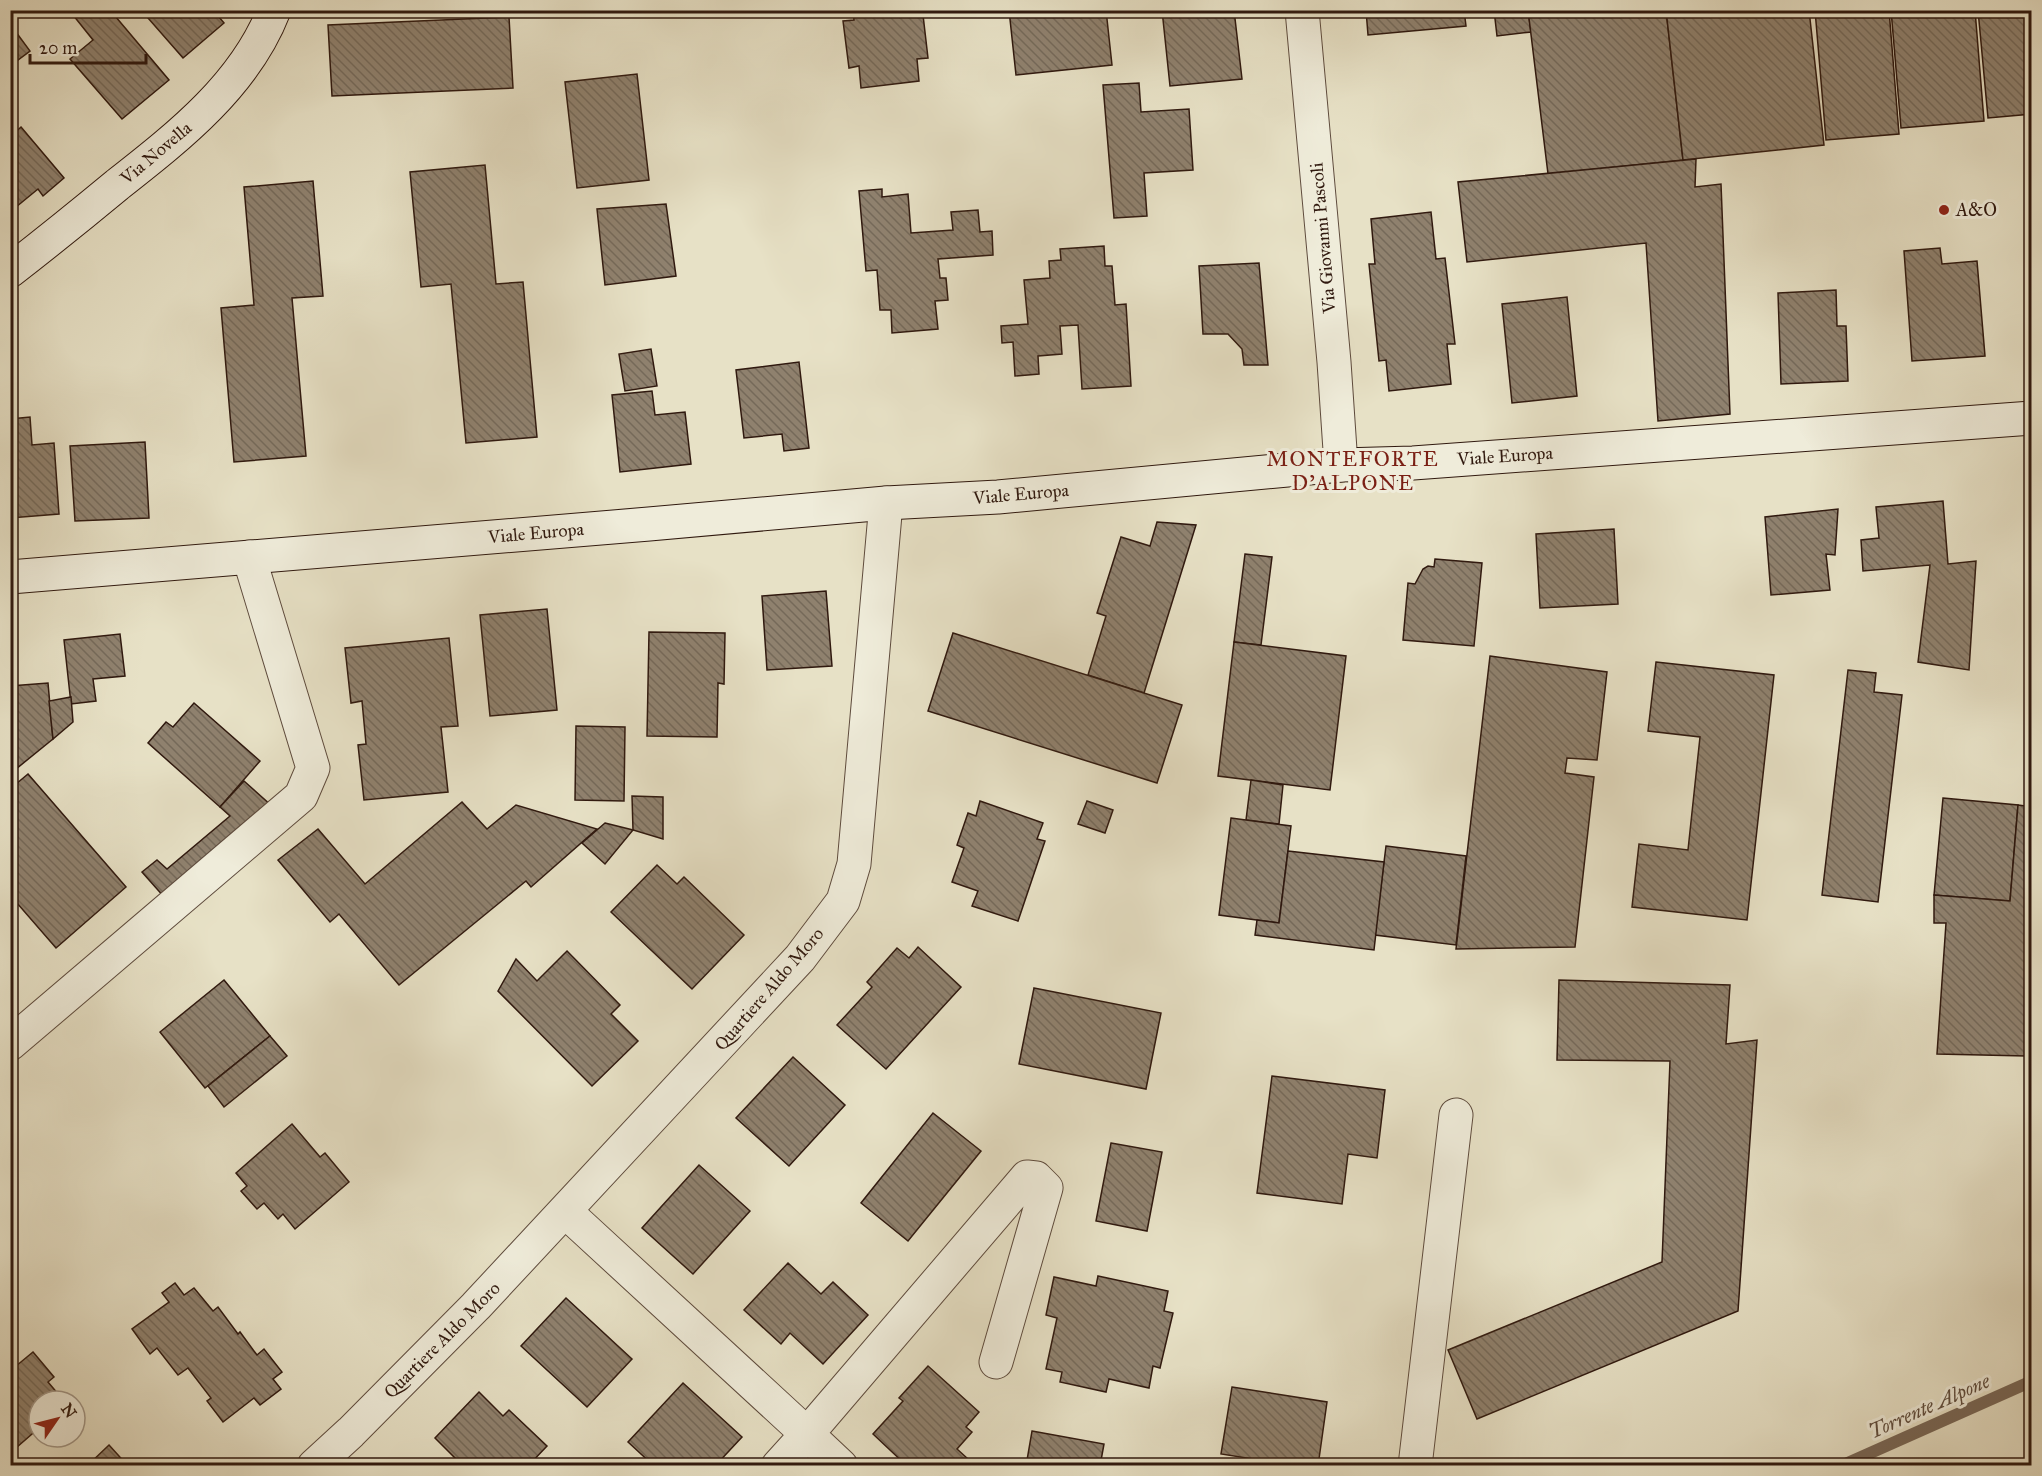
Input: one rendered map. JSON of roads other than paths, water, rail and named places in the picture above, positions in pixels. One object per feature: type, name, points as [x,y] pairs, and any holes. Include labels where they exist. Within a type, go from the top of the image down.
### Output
[{"type":"street","name":"Via Novella","points":[[11,271],[182,134],[236,77],[266,31],[274,10]]},
{"type":"street","name":"Via Giovanni Pascoli","points":[[1302,10],[1334,362],[1341,465]]},
{"type":"street","name":"Viale Europa","points":[[10,577],[886,503],[998,497],[1341,465],[1413,463],[2031,418]]},
{"type":"street","name":"Quartiere Aldo Moro","points":[[314,1466],[351,1432],[566,1212],[800,958],[843,900],[854,864],[886,503]]},
{"type":"street","points":[[10,1044],[301,796],[313,768],[249,557]]},
{"type":"street","points":[[1415,1466],[1456,1115]]},
{"type":"street","points":[[778,1466],[1027,1177],[1036,1178],[1046,1188],[996,1362]]},
{"type":"street","points":[[566,1212],[841,1466]]},
{"type":"waterway","name":"Torrente Alpone","points":[[1841,1466],[2032,1381]]},
{"type":"place","name":"A&O","points":[[1944,210]]},
{"type":"district","name":"MONTEFORTE D'ALPONE","points":[[1353,471]]}]
